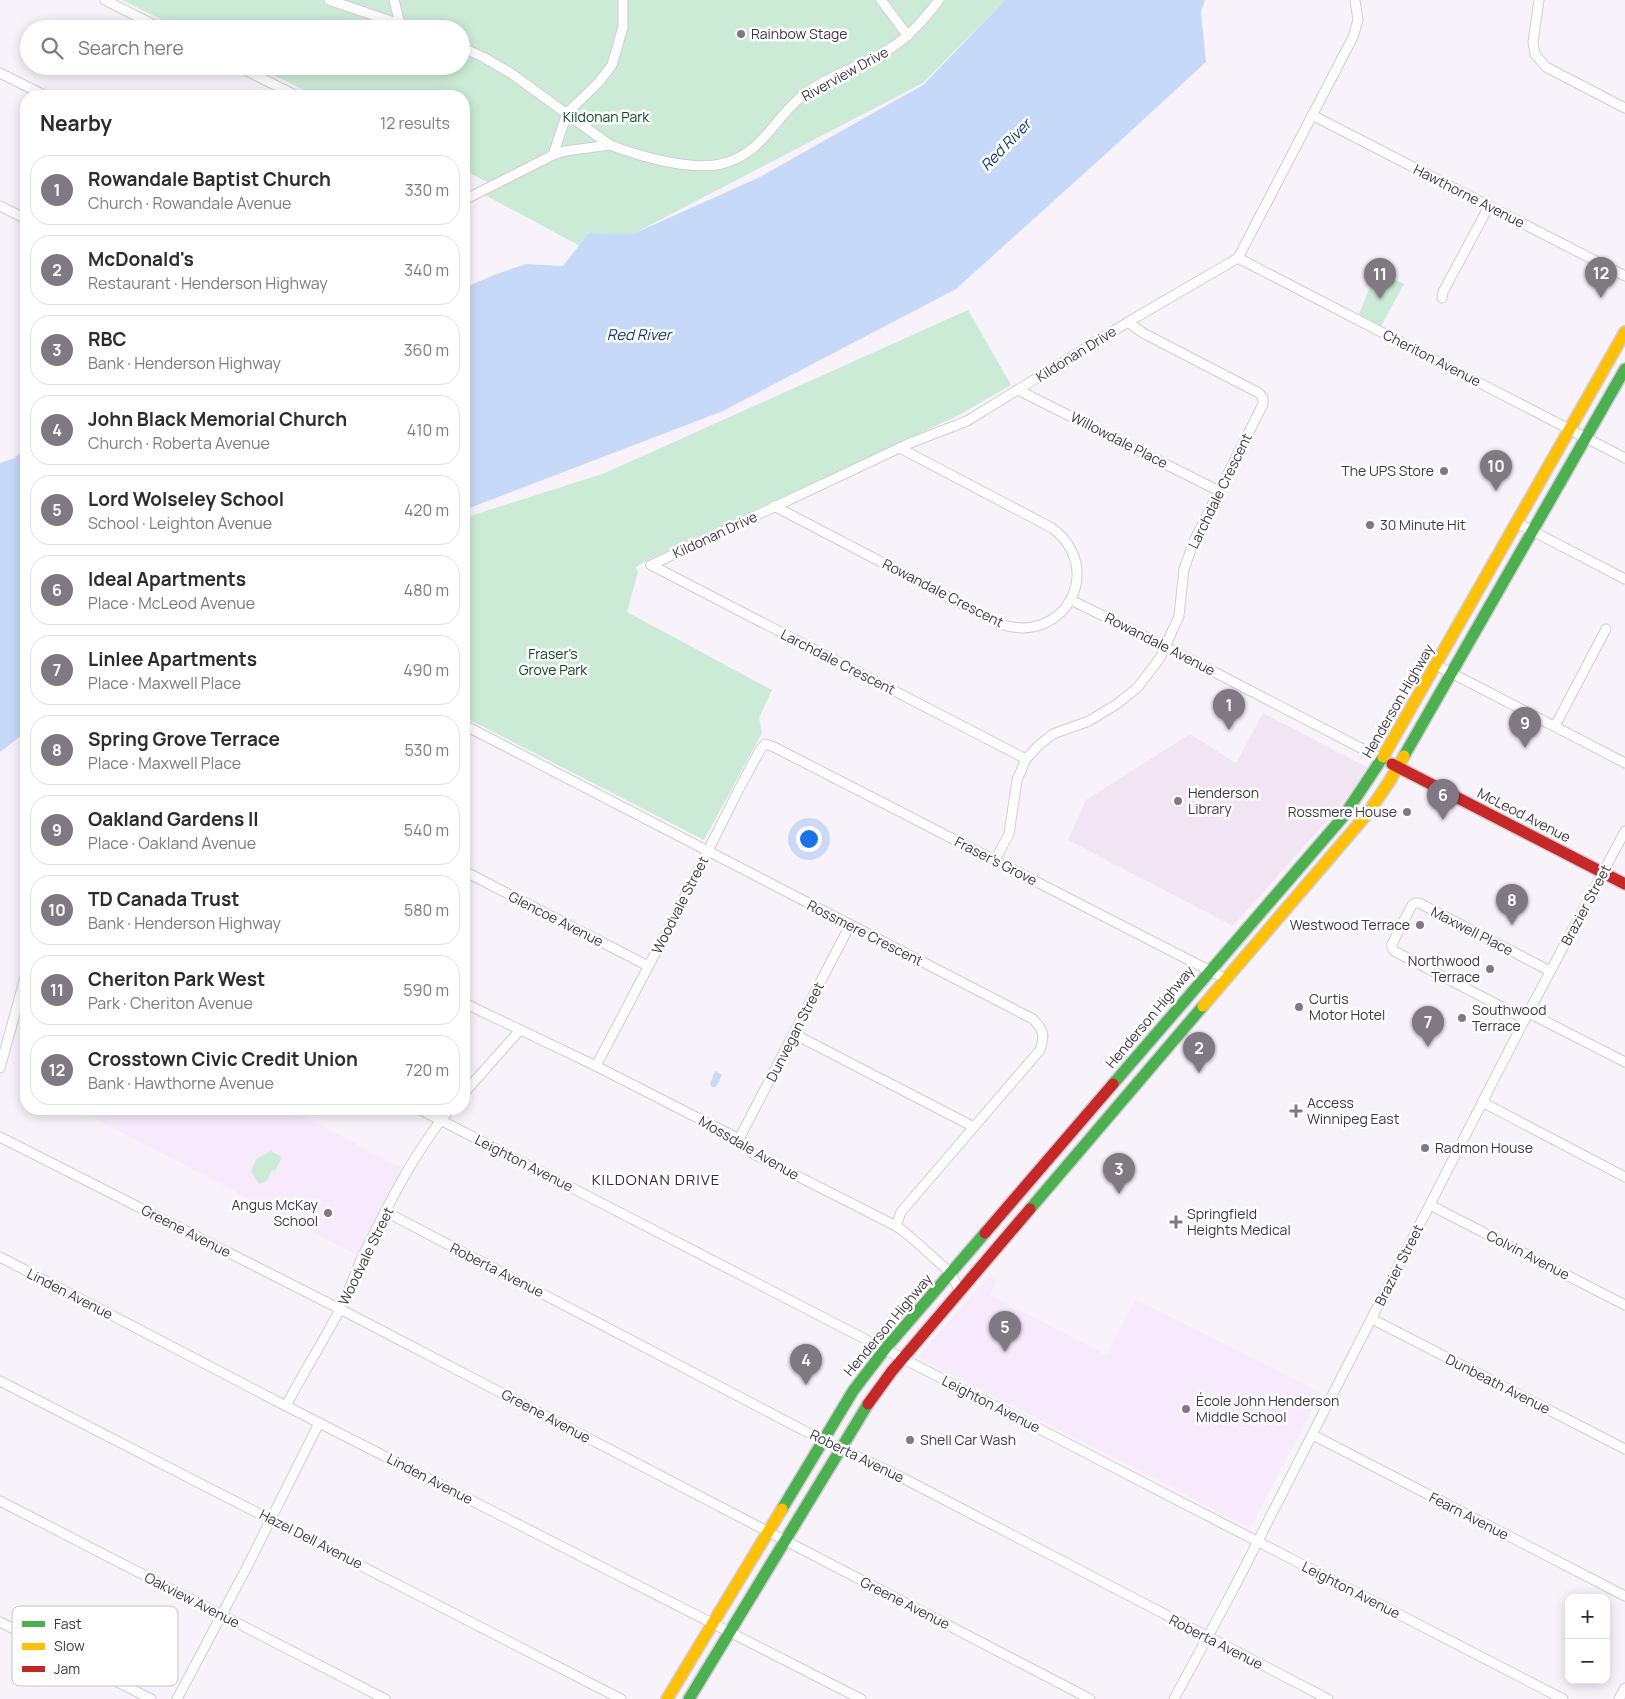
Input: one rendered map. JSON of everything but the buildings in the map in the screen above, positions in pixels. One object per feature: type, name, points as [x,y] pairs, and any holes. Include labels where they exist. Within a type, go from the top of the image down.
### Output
[{"type":"main road","name":"Henderson Highway","points":[[666,1699],[853,1391],[885,1349],[1343,816],[1382,758],[1625,332]]},
{"type":"main road","points":[[689,1699],[872,1398],[902,1358],[1368,813],[1398,766],[1452,673],[1625,369]]},
{"type":"main road","name":"McLeod Avenue","points":[[1382,758],[1625,884]]},
{"type":"main road","points":[[1309,855],[1317,874]]},
{"type":"main road","points":[[1082,1121],[1096,1131]]},
{"type":"main road","points":[[1012,1202],[1025,1214]]},
{"type":"street","points":[[105,0],[144,20]]},
{"type":"street","points":[[329,0],[388,20]]},
{"type":"street","points":[[394,0],[399,20]]},
{"type":"street","points":[[553,155],[567,113],[612,65],[623,27],[623,0]]},
{"type":"street","points":[[881,0],[908,36]]},
{"type":"street","name":"Riverview Drive","points":[[610,145],[644,156],[696,166],[709,166],[734,160],[753,150],[794,103],[807,92],[893,47],[908,36],[926,18],[939,0]]},
{"type":"street","points":[[1238,258],[1356,31],[1358,20],[1355,0]]},
{"type":"street","points":[[1539,0],[1532,42],[1538,59],[1551,70],[1625,108]]},
{"type":"street","points":[[470,51],[496,64],[610,145]]},
{"type":"street","points":[[0,73],[34,90]]},
{"type":"street","points":[[255,75],[285,90]]},
{"type":"street","name":"Hawthorne Avenue","points":[[1312,115],[1625,276]]},
{"type":"street","points":[[470,196],[553,155],[566,151],[610,145]]},
{"type":"street","points":[[0,206],[20,216]]},
{"type":"street","points":[[1442,298],[1443,292],[1489,206]]},
{"type":"street","name":"Kildonan Drive","points":[[651,565],[900,448],[967,421],[1128,322],[1238,258]]},
{"type":"street","name":"Cheriton Avenue","points":[[1238,258],[1625,458]]},
{"type":"street","name":"Larchdale Crescent","points":[[996,860],[1009,834],[1016,780],[1026,758],[1053,734],[1089,722],[1117,704],[1138,687],[1160,658],[1179,616],[1184,569],[1188,555],[1263,404],[1264,398],[1259,393],[1143,333],[1128,322]]},
{"type":"street","name":"Willowdale Place","points":[[1018,390],[1220,491]]},
{"type":"street","name":"Rowandale Crescent","points":[[774,506],[1008,626],[1024,628],[1043,625],[1058,616],[1071,600],[1077,580],[1076,566],[1070,546],[1060,534],[900,448]]},
{"type":"street","points":[[1517,523],[1625,579]]},
{"type":"street","name":"Larchdale Crescent","points":[[651,565],[1026,758]]},
{"type":"street","name":"Rowandale Avenue","points":[[1071,600],[1382,758]]},
{"type":"street","points":[[1556,726],[1606,629]]},
{"type":"street","points":[[1436,665],[1625,763]]},
{"type":"street","name":"Rossmere Crescent","points":[[470,728],[1033,1019],[1042,1028],[1043,1040],[1040,1050],[901,1212],[896,1226]]},
{"type":"street","name":"Woodvale Street","points":[[596,1066],[765,744]]},
{"type":"street","name":"Fraser's Grove","points":[[765,744],[996,860],[1226,979]]},
{"type":"street","name":"Brazier Street","points":[[1174,1699],[1258,1542],[1482,1102],[1625,831]]},
{"type":"street","name":"Glencoe Avenue","points":[[470,874],[648,966]]},
{"type":"street","name":"Maxwell Place","points":[[1550,971],[1419,903],[1412,905],[1392,944],[1394,952],[1625,1062]]},
{"type":"street","name":"Dunvegan Street","points":[[739,1139],[850,925]]},
{"type":"street","points":[[0,1068],[20,996]]},
{"type":"street","name":"Mossdale Avenue","points":[[470,1006],[596,1066],[739,1139],[752,1153],[896,1226],[951,1273],[960,1292]]},
{"type":"street","points":[[470,1086],[520,1030]]},
{"type":"street","points":[[794,1034],[974,1126]]},
{"type":"street","points":[[1482,1102],[1625,1178]]},
{"type":"street","name":"Leighton Avenue","points":[[431,1115],[1563,1699]]},
{"type":"street","name":"Woodvale Street","points":[[286,1406],[340,1309],[361,1261],[411,1166],[445,1115]]},
{"type":"street","name":"Greene Avenue","points":[[0,1137],[340,1309],[1090,1699]]},
{"type":"street","name":"Colvin Avenue","points":[[1430,1205],[1625,1305]]},
{"type":"street","name":"Roberta Avenue","points":[[386,1212],[824,1441],[897,1475],[1328,1699]]},
{"type":"street","name":"Linden Avenue","points":[[0,1257],[319,1423],[861,1699]]},
{"type":"street","name":"Dunbeath Avenue","points":[[1372,1319],[1625,1449]]},
{"type":"street","name":"Hazel Dell Avenue","points":[[0,1381],[621,1699]]},
{"type":"street","points":[[176,1699],[319,1423]]},
{"type":"street","name":"Fearn Avenue","points":[[1313,1435],[1625,1596]]},
{"type":"street","name":"Oakview Avenue","points":[[0,1501],[385,1699]]},
{"type":"street","points":[[0,1622],[12,1628]]},
{"type":"street","points":[[125,1686],[150,1699]]},
{"type":"street","points":[[1619,1699],[1625,1688]]},
{"type":"shaded area","points":[[1263,713],[1367,767],[1354,788],[1338,808],[1233,926],[1068,840],[1086,800],[1190,734],[1236,763]]},
{"type":"shaded area","name":"Angus McKay School","points":[[88,1115],[300,1115],[404,1169],[360,1257]]},
{"type":"shaded area","name":"École John Henderson Middle School","points":[[988,1277],[993,1278],[996,1282],[990,1295],[1106,1355],[1136,1299],[1321,1393],[1250,1528],[918,1357]]},
{"type":"green space","name":"Kildonan Park","points":[[122,0],[1005,0],[923,83],[633,234],[589,233],[580,246],[485,195],[497,187],[470,173],[470,90],[304,90],[273,75],[470,75],[470,20],[162,20]]},
{"type":"green space","points":[[1377,270],[1404,284],[1381,326],[1359,314]]},
{"type":"green space","name":"Fraser's Grove Park","points":[[968,310],[1011,385],[959,415],[636,567],[638,572],[627,612],[772,690],[759,718],[762,733],[704,840],[470,720],[470,516],[605,473]]},
{"type":"green space","points":[[271,1151],[280,1156],[281,1159],[275,1171],[272,1170],[267,1181],[259,1184],[251,1171],[256,1159]]},
{"type":"water","name":"Red River","points":[[1005,0],[1205,0],[1201,12],[1206,62],[956,289],[723,411],[470,508],[470,285],[526,264],[563,266],[589,233],[633,234],[760,177],[923,85]]},
{"type":"water","points":[[20,453],[20,737],[0,752],[0,463],[15,458]]},
{"type":"water","points":[[715,1071],[722,1075],[716,1087],[712,1087],[710,1084]]},
{"type":"water","points":[[687,1172],[701,1177],[698,1186],[684,1179]]},
{"type":"traffic: fast","points":[[1404,756],[1625,369]]},
{"type":"traffic: fast","points":[[1113,1084],[1343,817],[1383,757]]},
{"type":"traffic: fast","points":[[1030,1209],[1203,1006]]},
{"type":"traffic: fast","points":[[782,1509],[853,1391],[885,1349],[985,1233]]},
{"type":"traffic: fast","points":[[689,1699],[868,1404]]},
{"type":"traffic: slow","points":[[1383,757],[1625,332]]},
{"type":"traffic: slow","points":[[1203,1006],[1368,813],[1404,756]]},
{"type":"traffic: slow","points":[[667,1699],[782,1509]]},
{"type":"traffic: jam","points":[[1392,764],[1625,884]]},
{"type":"traffic: jam","points":[[985,1233],[1113,1084]]},
{"type":"traffic: jam","points":[[868,1404],[892,1371],[1030,1209]]},
{"type":"place","name":"Rainbow Stage","points":[[741,34]]},
{"type":"place","name":"Crosstown Civic Credit Union","points":[[1601,298]]},
{"type":"place","name":"Cheriton Park West","points":[[1380,299]]},
{"type":"place","name":"The UPS Store","points":[[1444,471]]},
{"type":"place","name":"TD Canada Trust","points":[[1496,491]]},
{"type":"place","name":"30 Minute Hit","points":[[1370,525]]},
{"type":"place","name":"Rowandale Baptist Church","points":[[1229,730]]},
{"type":"place","name":"Oakland Gardens II","points":[[1525,748]]},
{"type":"place","name":"Henderson Library","points":[[1178,801]]},
{"type":"place","name":"Rossmere House","points":[[1407,812]]},
{"type":"place","name":"Ideal Apartments","points":[[1443,820]]},
{"type":"place","name":"Westwood Terrace","points":[[1420,925]]},
{"type":"place","name":"Spring Grove Terrace","points":[[1512,925]]},
{"type":"place","name":"Northwood Terrace","points":[[1490,969]]},
{"type":"place","name":"Curtis Motor Hotel","points":[[1299,1007]]},
{"type":"place","name":"Southwood Terrace","points":[[1462,1018]]},
{"type":"place","name":"Linlee Apartments","points":[[1428,1047]]},
{"type":"place","name":"McDonald's","points":[[1199,1073]]},
{"type":"place","name":"Access Winnipeg East","points":[[1296,1111]]},
{"type":"place","name":"Radmon House","points":[[1425,1148]]},
{"type":"place","name":"RBC","points":[[1119,1194]]},
{"type":"place","name":"Angus McKay School","points":[[328,1213]]},
{"type":"place","name":"Springfield Heights Medical","points":[[1176,1222]]},
{"type":"place","name":"Lord Wolseley School","points":[[1005,1352]]},
{"type":"place","name":"John Black Memorial Church","points":[[806,1385]]},
{"type":"place","name":"École John Henderson Middle School","points":[[1186,1409]]},
{"type":"place","name":"Shell Car Wash","points":[[910,1440]]},
{"type":"district","name":"KILDONAN DRIVE","points":[[656,1180]]}]
